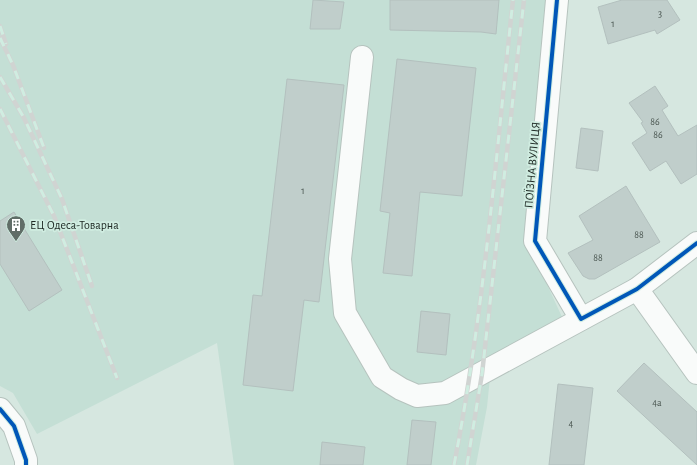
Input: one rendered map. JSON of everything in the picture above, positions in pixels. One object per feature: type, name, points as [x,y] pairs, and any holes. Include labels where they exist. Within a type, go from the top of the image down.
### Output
[{"type":"street","name":"ПОЇЗНА ВУЛИЦЯ","points":[[557,0],[535,241],[581,319]]},
{"type":"street","points":[[362,57],[340,259],[346,313],[382,377],[401,389],[417,396],[445,393],[637,289],[697,243]]},
{"type":"street","points":[[637,289],[697,373]]},
{"type":"street","points":[[659,319],[697,347]]},
{"type":"street","points":[[0,409],[14,426],[26,460],[26,465]]},
{"type":"shaded area","points":[[0,0],[551,0],[528,243],[562,317],[492,358],[487,407],[476,465],[234,465],[217,343],[37,434],[13,393],[0,386]]},
{"type":"building","points":[[313,0],[344,2],[340,29],[310,29]]},
{"type":"building","points":[[390,0],[499,0],[496,34],[481,32],[390,30]]},
{"type":"building","points":[[622,0],[667,0],[680,20],[657,34],[655,30],[608,44],[598,7]]},
{"type":"building","points":[[397,59],[476,68],[462,196],[420,192],[412,276],[383,273],[390,213],[380,211]]},
{"type":"building","points":[[287,79],[344,85],[319,302],[304,300],[293,391],[243,385],[253,295],[262,296]]},
{"type":"building","points":[[655,86],[668,106],[662,110],[678,136],[697,125],[697,174],[681,184],[666,161],[650,171],[632,143],[647,133],[641,123],[643,122],[629,103]]},
{"type":"building","points":[[581,128],[603,131],[598,171],[576,168]]},
{"type":"building","points":[[626,186],[660,242],[595,279],[589,279],[583,276],[568,253],[593,240],[579,216]]},
{"type":"building","name":"ЕЦ Одеса-Товарна","points":[[14,212],[62,290],[29,311],[0,264],[0,221]]},
{"type":"building","points":[[421,311],[450,314],[446,355],[417,352]]},
{"type":"building","points":[[644,363],[697,412],[697,465],[617,391]]},
{"type":"building","points":[[558,384],[593,388],[584,465],[549,465]]},
{"type":"building","points":[[412,420],[436,422],[431,465],[407,465]]},
{"type":"building","points":[[322,442],[365,447],[363,465],[320,465]]},
{"type":"railway","points":[[454,465],[481,292],[513,0]]},
{"type":"railway","points":[[467,465],[482,374],[524,0]]},
{"type":"railway","points":[[0,26],[6,44]]},
{"type":"railway","points":[[0,38],[13,65],[44,148]]},
{"type":"railway","points":[[0,77],[24,118],[62,199],[92,286]]},
{"type":"railway","points":[[0,109],[54,216],[117,378]]},
{"type":"cycle path","points":[[557,0],[535,241],[581,319],[637,289],[697,243]]},
{"type":"cycle path","points":[[0,409],[14,426],[26,460],[26,465]]},
{"type":"place","name":"ЕЦ Одеса-Товарна","points":[[16,242]]}]
